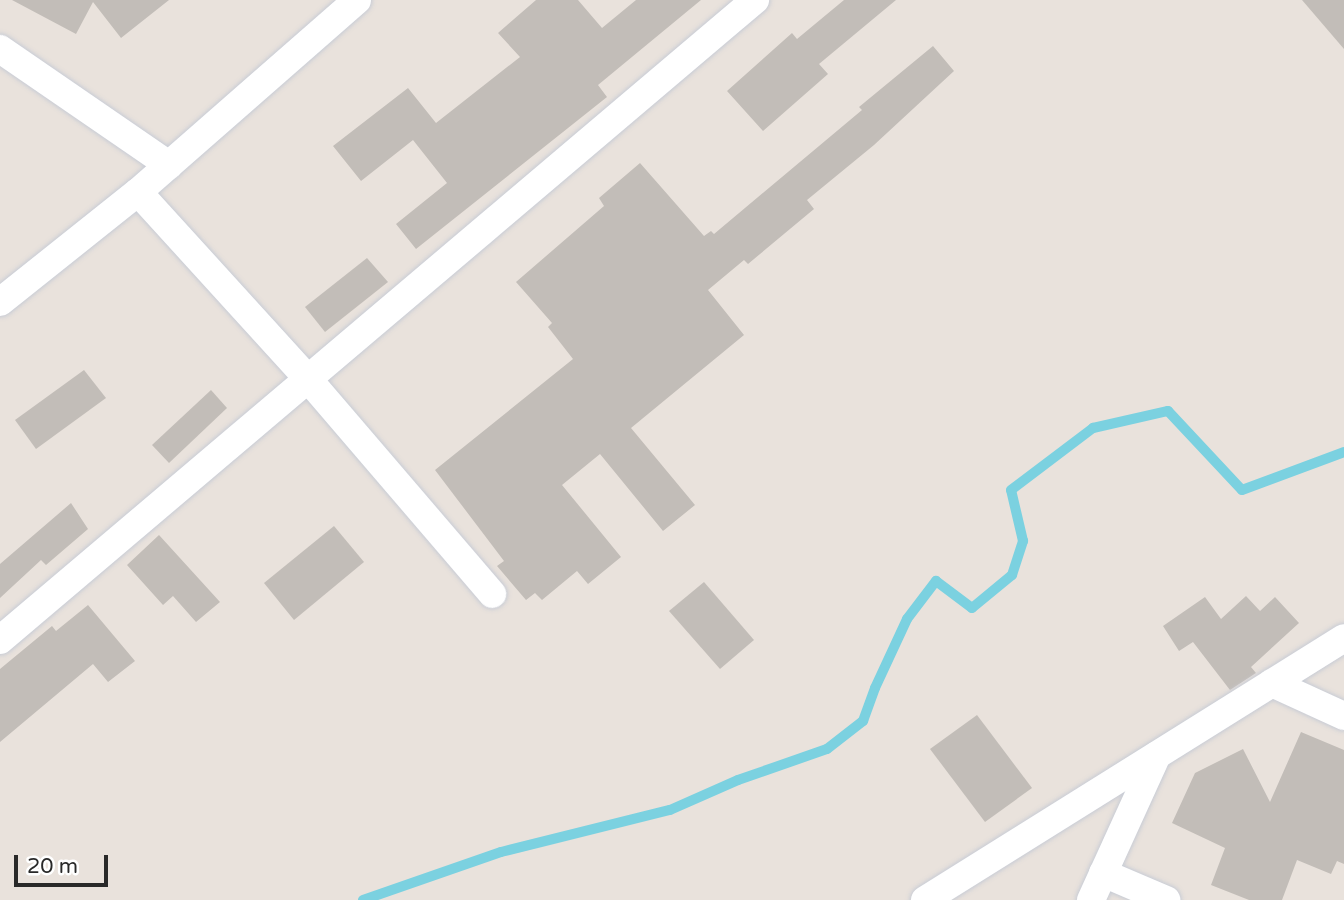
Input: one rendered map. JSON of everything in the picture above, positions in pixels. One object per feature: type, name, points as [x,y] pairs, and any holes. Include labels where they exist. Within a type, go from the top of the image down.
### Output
[{"type":"street","points":[[0,302],[138,192],[357,0]]},
{"type":"street","points":[[0,640],[755,0]]},
{"type":"street","points":[[0,49],[169,165]]},
{"type":"street","points":[[138,192],[308,379],[492,594]]},
{"type":"street","points":[[925,900],[1344,638]]},
{"type":"street","points":[[1272,683],[1344,716]]},
{"type":"street","points":[[1091,900],[1157,755]]},
{"type":"street","points":[[1103,873],[1166,900]]},
{"type":"building","points":[[12,0],[169,0],[121,38],[93,2],[76,34]]},
{"type":"building","points":[[536,0],[578,0],[602,28],[636,0],[701,0],[598,85],[607,97],[416,249],[396,224],[447,183],[413,140],[361,181],[333,146],[408,88],[436,123],[520,57],[498,33]]},
{"type":"building","points":[[844,0],[896,0],[819,64],[828,74],[763,131],[727,91],[792,33],[797,39]]},
{"type":"building","points":[[1302,0],[1344,0],[1344,49]]},
{"type":"building","points":[[933,46],[954,71],[874,145],[807,200],[814,209],[748,264],[744,260],[708,290],[744,335],[631,428],[695,505],[663,531],[600,454],[562,485],[621,557],[588,584],[577,571],[542,600],[535,593],[526,600],[497,566],[504,561],[435,470],[573,359],[548,327],[552,323],[516,282],[604,206],[599,198],[640,163],[704,236],[711,231],[714,234],[862,110],[859,107]]},
{"type":"building","points":[[367,258],[388,282],[325,332],[305,307]]},
{"type":"building","points":[[84,370],[106,398],[36,449],[15,420]]},
{"type":"building","points":[[211,390],[227,408],[169,463],[152,445]]},
{"type":"building","points":[[71,503],[88,529],[46,565],[41,560],[0,598],[0,564]]},
{"type":"building","points":[[334,526],[364,562],[294,620],[264,583]]},
{"type":"building","points":[[159,535],[220,602],[196,622],[173,596],[163,605],[127,565]]},
{"type":"building","points":[[704,582],[754,640],[720,669],[669,611]]},
{"type":"building","points":[[1246,596],[1260,611],[1275,597],[1299,623],[1251,667],[1256,673],[1230,690],[1193,642],[1179,651],[1163,626],[1205,597],[1221,619]]},
{"type":"building","points":[[88,605],[135,661],[108,682],[93,664],[0,742],[0,669],[52,626],[56,631]]},
{"type":"building","points":[[977,715],[1032,788],[985,822],[930,749]]},
{"type":"building","points":[[1301,732],[1344,750],[1344,864],[1337,861],[1331,874],[1297,860],[1282,900],[1249,900],[1211,885],[1225,848],[1172,823],[1195,773],[1243,749],[1270,802]]},
{"type":"waterway","points":[[363,900],[501,852],[670,810],[738,780],[827,749],[863,721],[907,619],[936,581],[972,608],[1012,575],[1023,541],[1011,490],[1093,428],[1168,411],[1242,490],[1344,452]]}]
